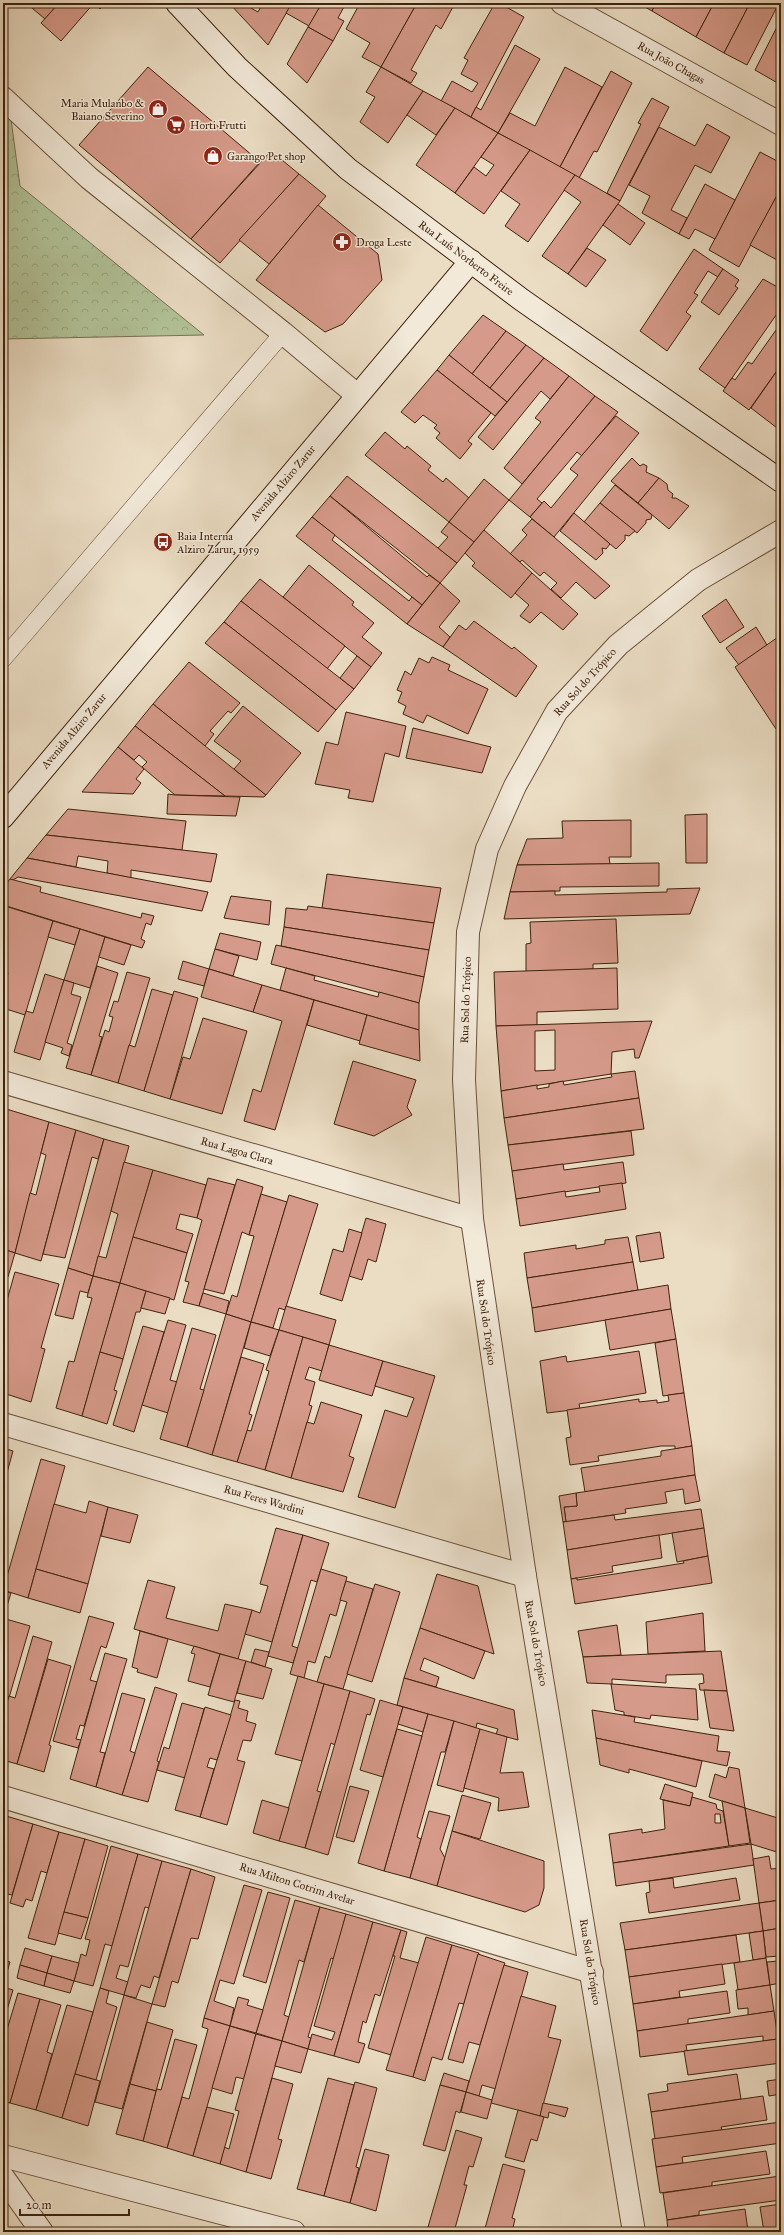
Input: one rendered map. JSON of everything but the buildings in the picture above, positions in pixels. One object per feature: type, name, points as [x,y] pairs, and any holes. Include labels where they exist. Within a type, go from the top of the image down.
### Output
[{"type":"street","name":"Rua Luís Norberto Freire","points":[[177,3],[237,67],[342,164],[529,304],[781,481]]},
{"type":"street","name":"Rua João Chagas","points":[[562,3],[781,124]]},
{"type":"street","points":[[3,98],[89,178],[283,333],[357,395]]},
{"type":"street","name":"Avenida Alziro Zarur","points":[[3,817],[471,261]]},
{"type":"street","name":"Rua Sol do Trópico","points":[[634,2232],[592,1972],[524,1576],[472,1220],[464,1080],[468,932],[487,849],[515,786],[557,711],[618,645],[698,580],[781,531]]},
{"type":"street","name":"Rua Lagoa Clara","points":[[3,1082],[472,1220]]},
{"type":"street","name":"Rua Feres Wardini","points":[[3,1424],[524,1576]]},
{"type":"street","name":"Rua Milton Cotrim Avelar","points":[[3,1797],[592,1972]]},
{"type":"street","points":[[3,2156],[294,2232]]},
{"type":"street","points":[[3,2177],[42,2232]]},
{"type":"lane","points":[[3,658],[283,333]]},
{"type":"green space","points":[[3,85],[7,90],[20,186],[204,335],[3,339]]},
{"type":"place","name":"Maria Mulanbo & Baiano Severino","points":[[158,109]]},
{"type":"place","name":"Horti Frutti","points":[[176,125]]},
{"type":"place","name":"Garango Pet shop","points":[[213,156]]},
{"type":"place","name":"Droga Leste","points":[[342,242]]},
{"type":"place","name":"Baia Interna Alziro Zarur, 1959","points":[[163,542]]}]
